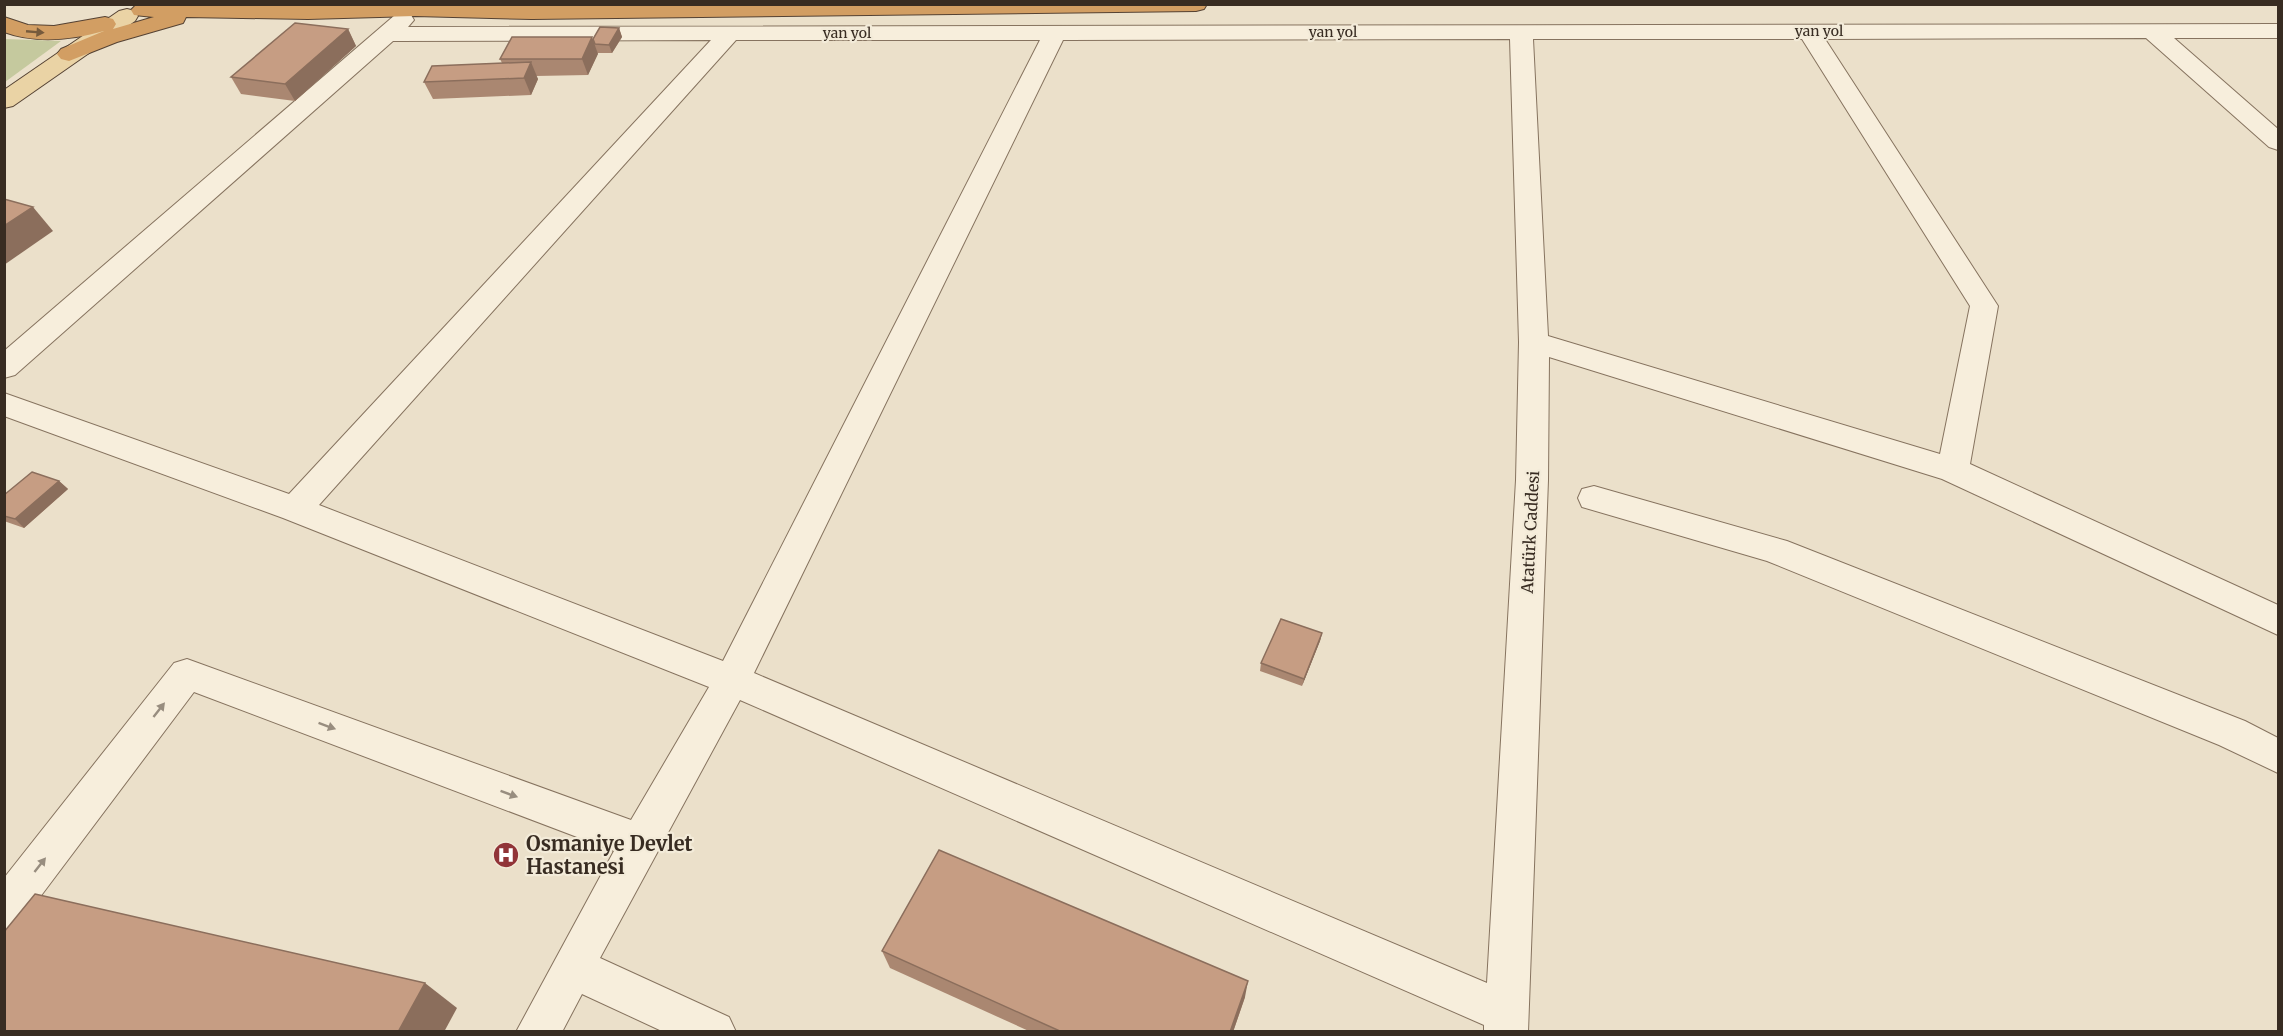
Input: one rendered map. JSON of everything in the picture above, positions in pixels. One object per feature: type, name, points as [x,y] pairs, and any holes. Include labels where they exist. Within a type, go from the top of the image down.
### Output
[{"type":"highway","points":[[4,24],[14,30],[38,33],[66,32],[98,26],[140,10],[217,12],[415,9],[544,12],[1196,4]]},
{"type":"highway","points":[[69,54],[152,23],[191,14],[217,12]]},
{"type":"main road","points":[[4,101],[69,54],[140,10]]},
{"type":"street","points":[[4,368],[415,9]]},
{"type":"street","points":[[2152,30],[2278,142]]},
{"type":"street","points":[[1809,31],[1984,306],[1953,470]]},
{"type":"street","name":"yan yol","points":[[387,34],[2278,31]]},
{"type":"street","points":[[538,1032],[640,842],[732,680],[1055,32]]},
{"type":"street","name":"Atatürk Caddesi","points":[[1507,1022],[1532,492],[1534,342],[1521,33]]},
{"type":"street","points":[[295,509],[729,34]]},
{"type":"street","points":[[1534,342],[1953,470],[2278,621]]},
{"type":"street","points":[[4,404],[295,509],[732,680],[1507,1022]]},
{"type":"street","points":[[1594,498],[1775,550],[2232,733],[2278,756]]},
{"type":"street","points":[[4,911],[187,674],[640,842]]},
{"type":"street","points":[[573,968],[714,1032]]},
{"type":"green space","points":[[5,39],[61,41],[5,82]]},
{"type":"building","points":[[295,23],[348,29],[285,84],[231,77]]},
{"type":"building","points":[[600,27],[619,28],[609,45],[595,44],[593,39]]},
{"type":"building","points":[[512,37],[592,37],[582,59],[500,59]]},
{"type":"building","points":[[531,62],[524,78],[424,82],[432,66]]},
{"type":"building","points":[[4,199],[33,207],[4,226]]},
{"type":"building","points":[[32,472],[59,481],[15,519],[4,516],[4,495]]},
{"type":"building","points":[[1281,619],[1322,633],[1304,679],[1261,663]]},
{"type":"building","points":[[939,850],[1248,981],[1230,1032],[1062,1032],[882,951]]},
{"type":"building","points":[[35,894],[425,983],[398,1032],[4,1032],[4,932]]},
{"type":"place","name":"Osmaniye Devlet Hastanesi","points":[[506,855]]}]
